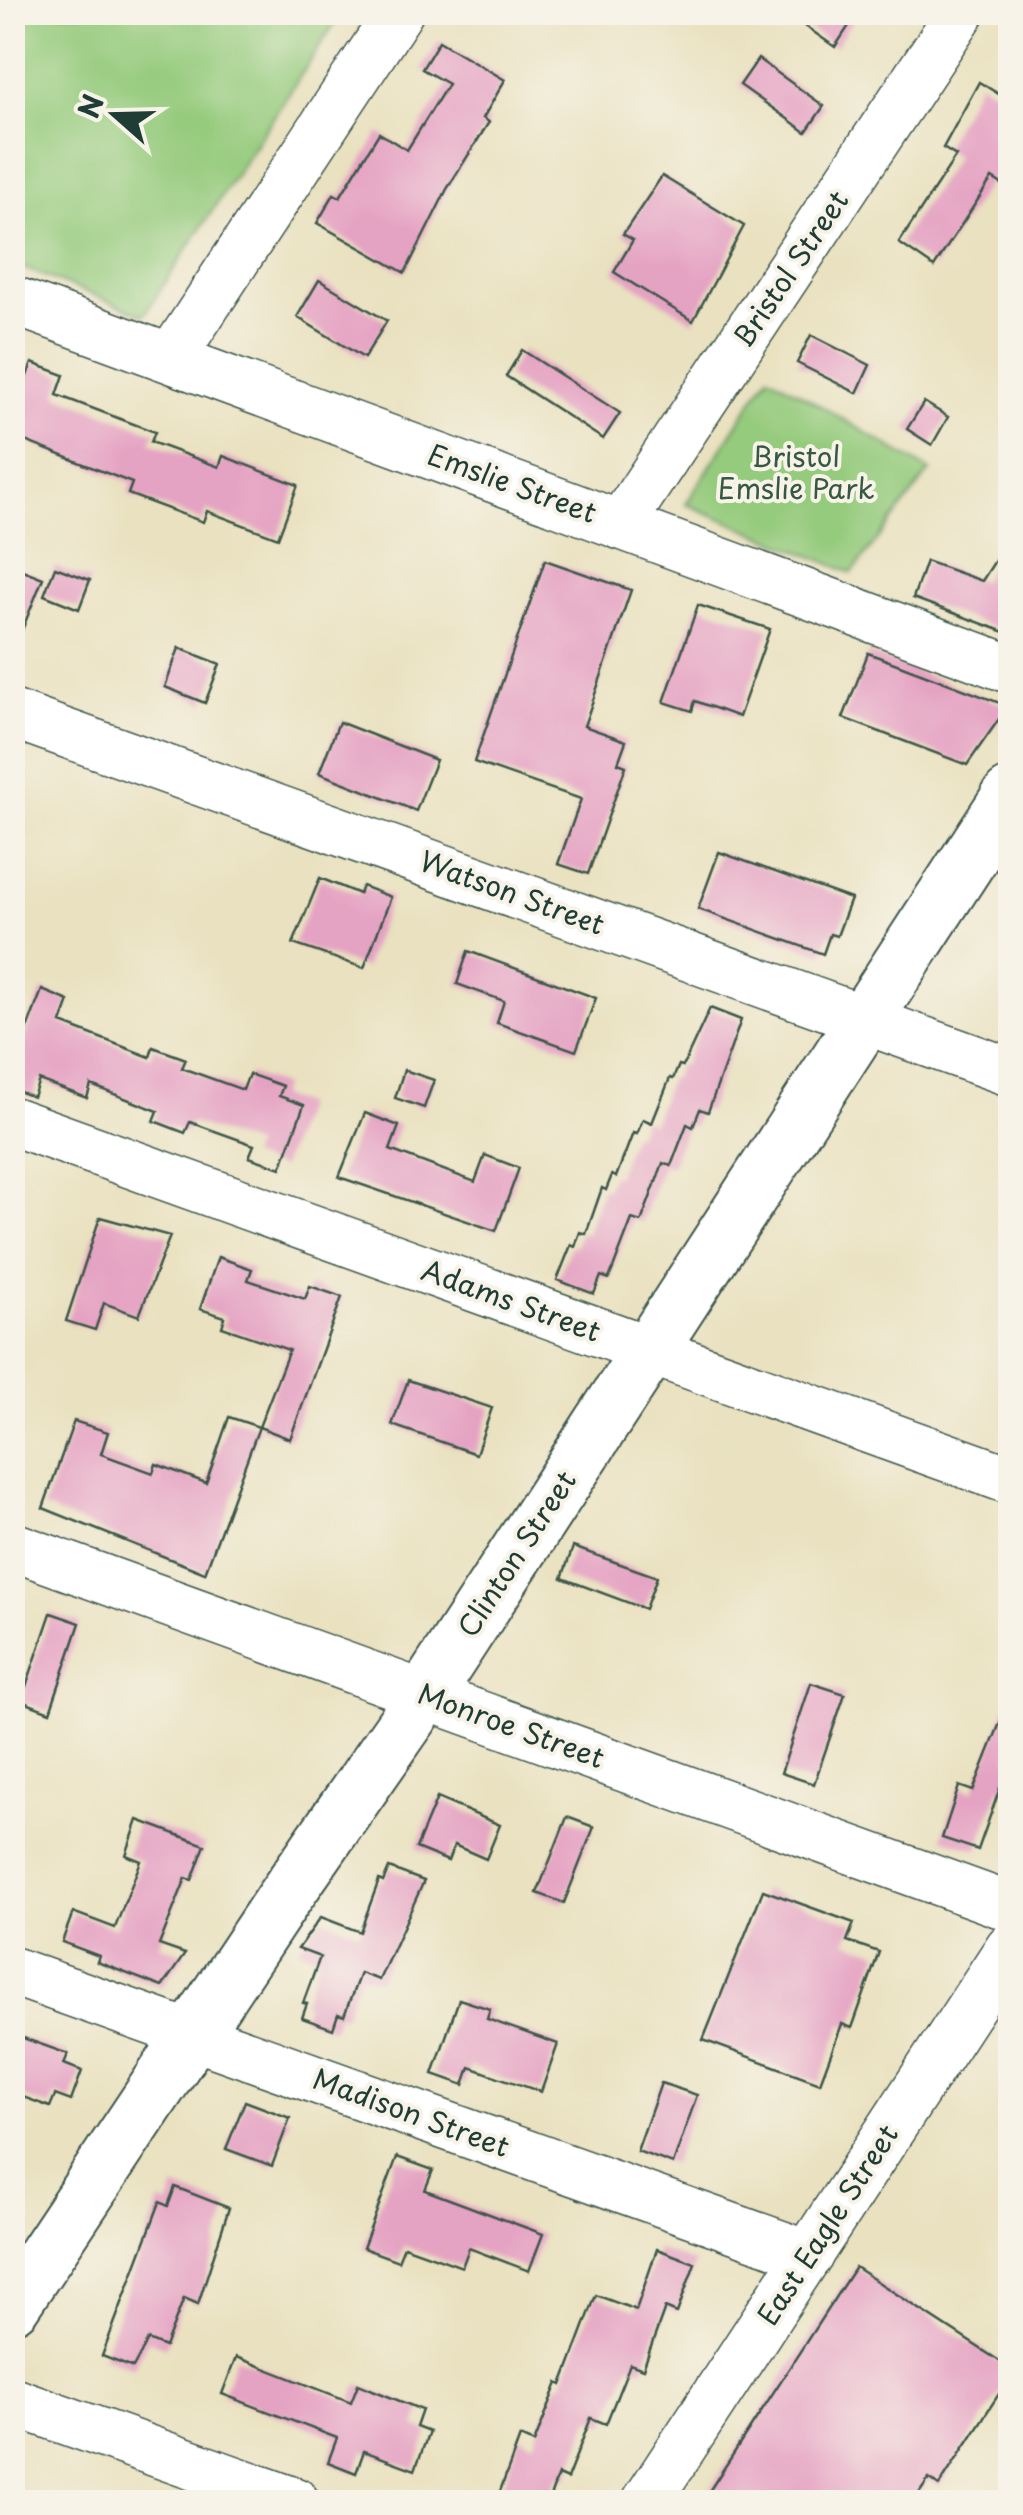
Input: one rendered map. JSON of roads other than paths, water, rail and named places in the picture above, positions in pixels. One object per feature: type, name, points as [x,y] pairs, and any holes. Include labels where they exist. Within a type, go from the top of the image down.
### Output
[{"type":"main road","name":"Clinton Street","points":[[12,2305],[425,1695],[1010,796]]},
{"type":"street","points":[[171,358],[399,12]]},
{"type":"street","name":"Bristol Street","points":[[620,524],[961,12]]},
{"type":"street","name":"Emslie Street","points":[[12,300],[1010,669]]},
{"type":"street","name":"Watson Street","points":[[12,714],[1010,1072]]},
{"type":"street","name":"Adams Street","points":[[12,1121],[1010,1480]]},
{"type":"street","name":"Monroe Street","points":[[12,1546],[1010,1907]]},
{"type":"street","name":"East Eagle Street","points":[[646,2502],[1010,1948]]},
{"type":"street","name":"Madison Street","points":[[12,1971],[808,2255]]},
{"type":"street","points":[[12,2401],[296,2502]]},
{"type":"park label","name":"Bristol Emslie Park","points":[[796,473]]}]
